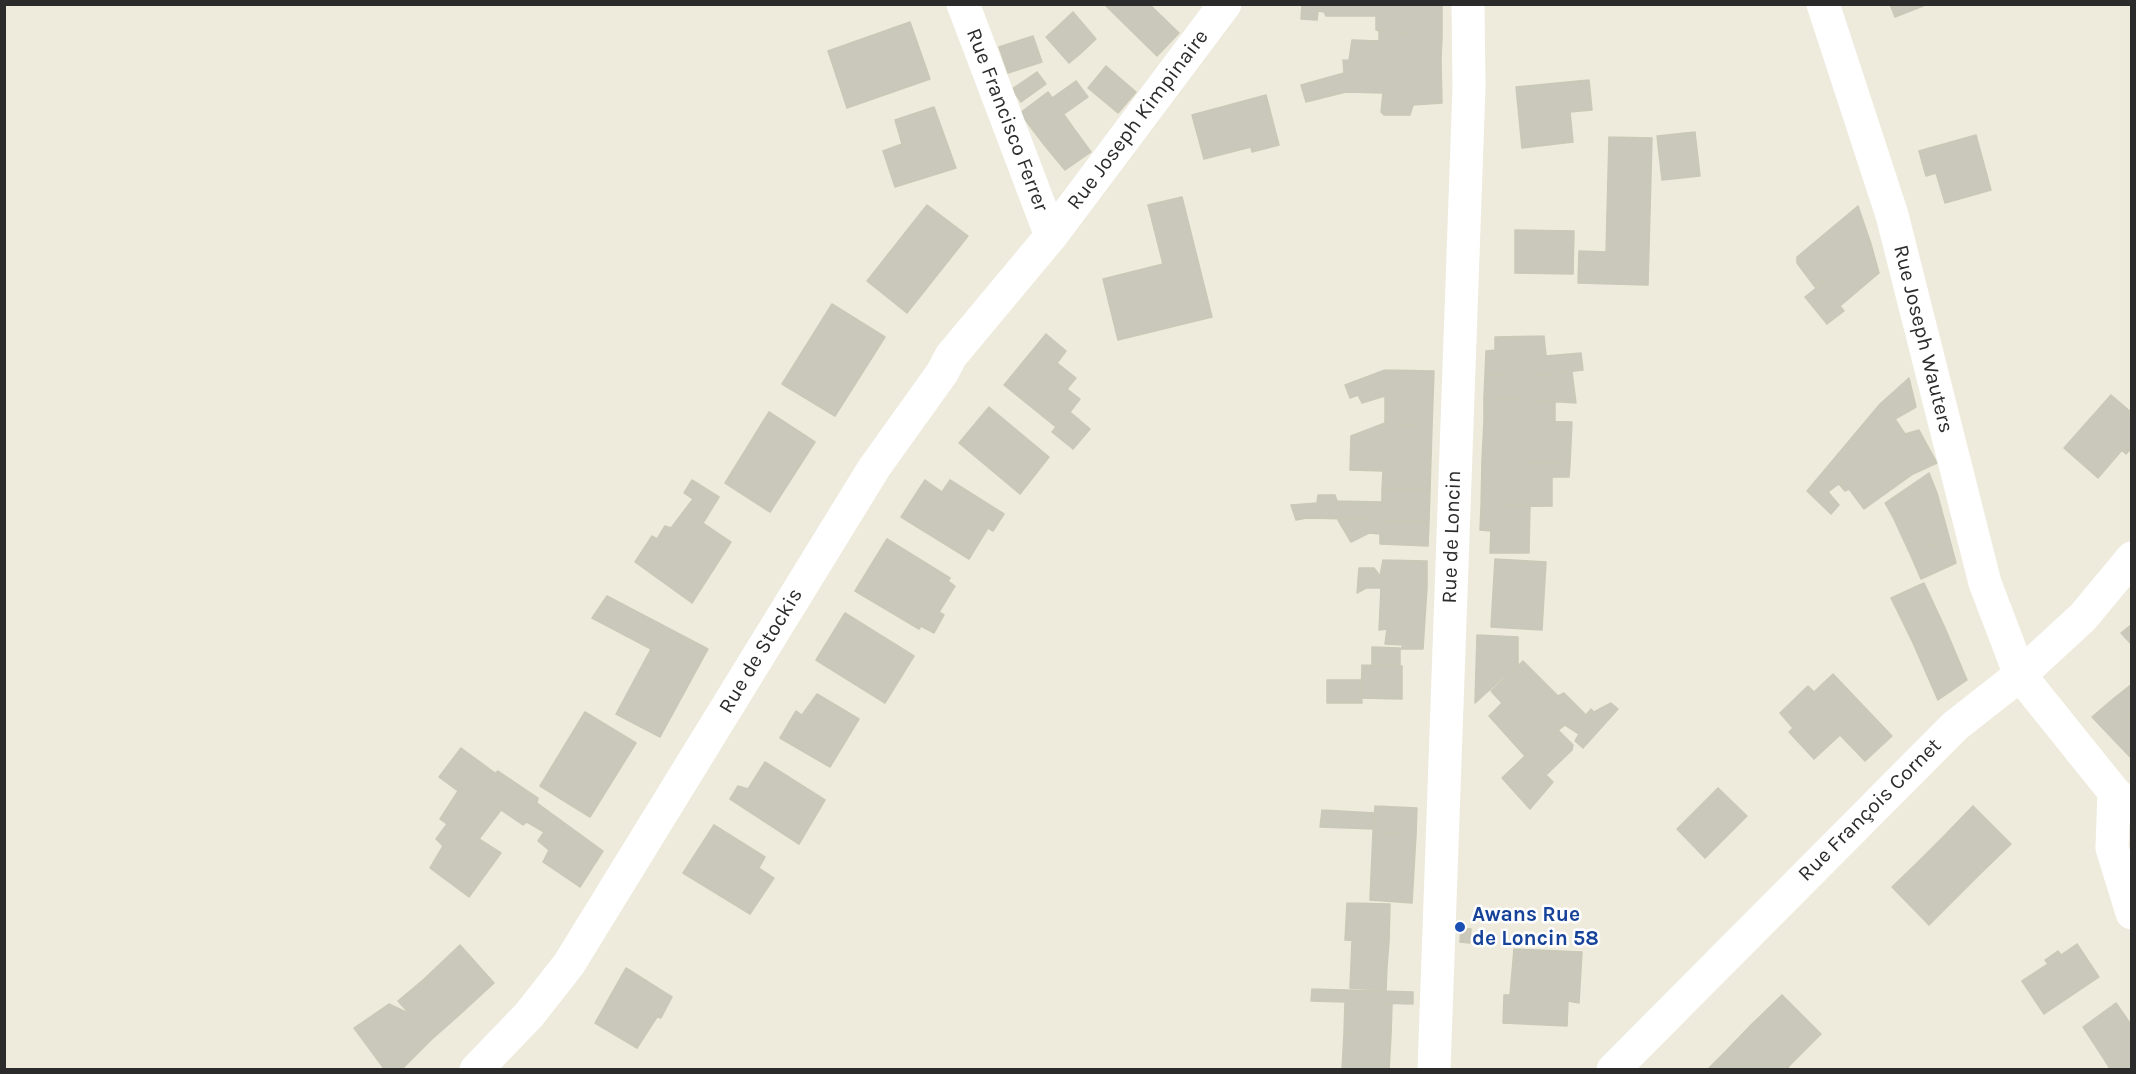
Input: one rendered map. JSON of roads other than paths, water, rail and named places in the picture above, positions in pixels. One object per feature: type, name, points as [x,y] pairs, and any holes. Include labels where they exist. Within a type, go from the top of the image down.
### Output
[{"type":"street","name":"Rue Francisco Ferrer","points":[[963,4],[1051,236]]},
{"type":"street","name":"Rue Joseph Kimpinaire","points":[[1051,236],[1225,4]]},
{"type":"street","name":"Rue de Loncin","points":[[1434,1070],[1469,87],[1468,4]]},
{"type":"street","name":"Rue Joseph Wauters","points":[[1823,4],[1892,215],[1985,583],[2020,675],[2123,800]]},
{"type":"street","name":"Rue de Stockis","points":[[476,1070],[530,1015],[569,964],[874,468],[942,373],[951,356],[1051,236]]},
{"type":"street","name":"Rue François Cornet","points":[[1613,1070],[1955,726],[2020,675],[2084,617],[2132,558]]},
{"type":"street","points":[[2123,800],[2112,848],[2132,913]]},
{"type":"place","name":"Awans Rue de Loncin 58","points":[[1460,927]]}]
